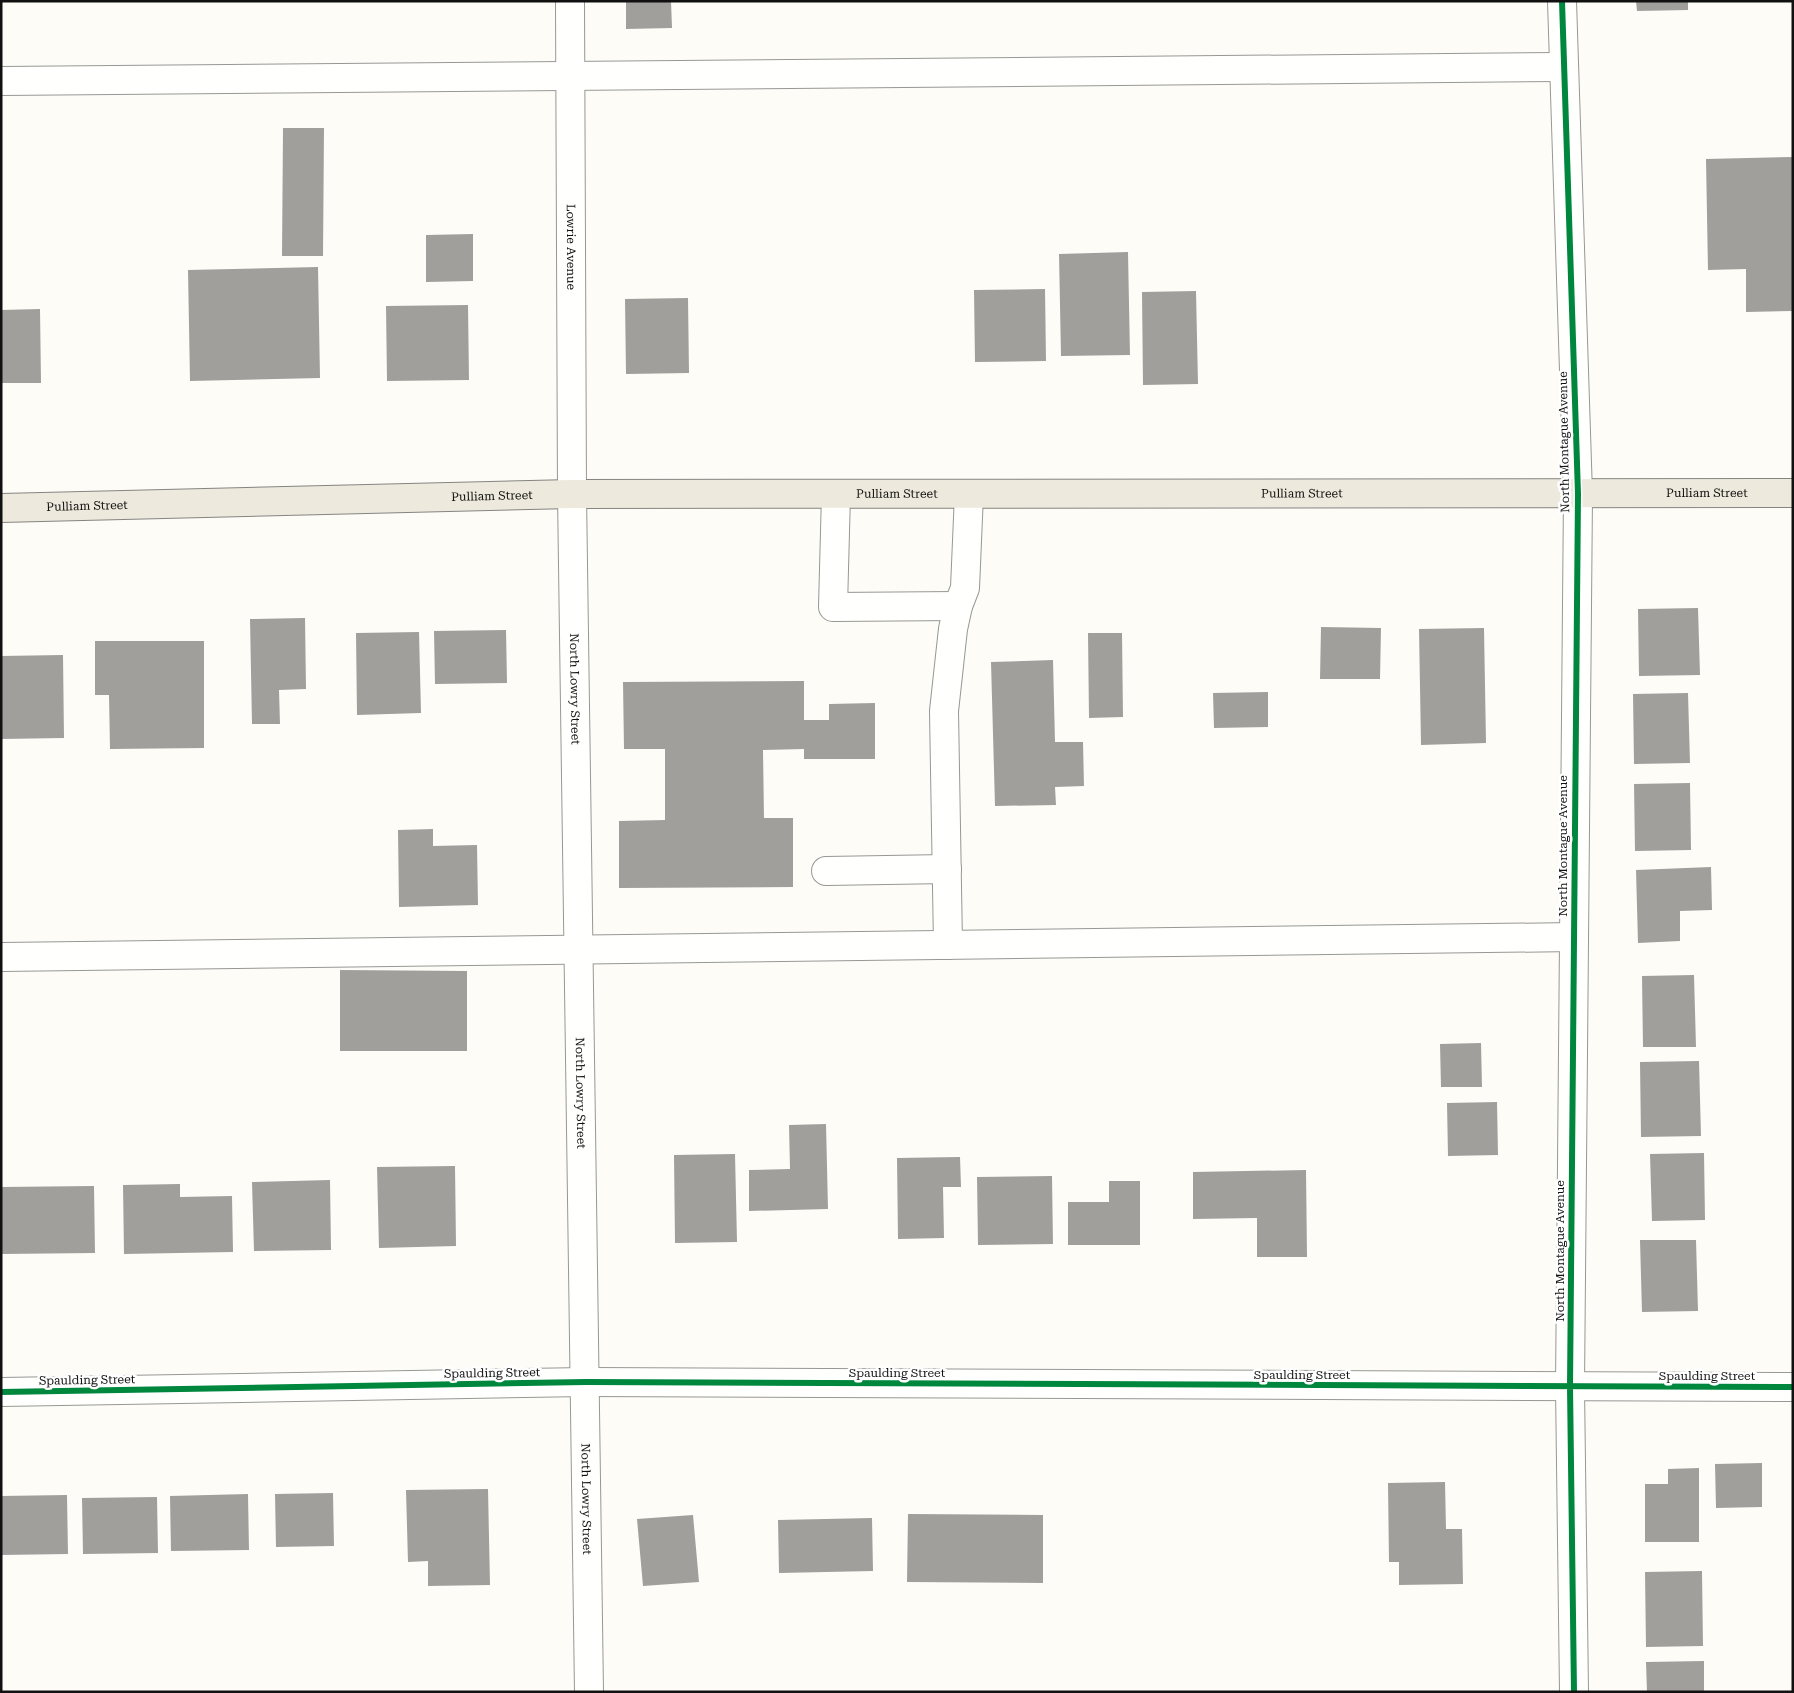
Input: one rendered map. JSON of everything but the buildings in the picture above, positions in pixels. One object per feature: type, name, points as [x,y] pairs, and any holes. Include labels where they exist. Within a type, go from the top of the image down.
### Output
[{"type":"main road","name":"Pulliam Street","points":[[1,508],[572,494],[1793,493]]},
{"type":"street","name":"Lowrie Avenue","points":[[570,1],[572,494]]},
{"type":"street","name":"North Montague Avenue","points":[[1562,1],[1578,494],[1570,1387],[1574,1692]]},
{"type":"street","points":[[1,81],[1564,66]]},
{"type":"street","name":"North Lowry Street","points":[[572,494],[589,1692]]},
{"type":"street","points":[[836,494],[833,607],[958,606]]},
{"type":"street","points":[[948,945],[944,711],[953,629],[958,606],[965,588],[969,494]]},
{"type":"street","points":[[826,871],[946,869]]},
{"type":"street","points":[[1,957],[1574,937]]},
{"type":"street","name":"Spaulding Street","points":[[1,1392],[586,1382],[1793,1387]]},
{"type":"cycle path","points":[[1562,1],[1578,494],[1570,1387],[1574,1692]]},
{"type":"cycle path","points":[[1,1392],[586,1382],[1793,1387]]}]
